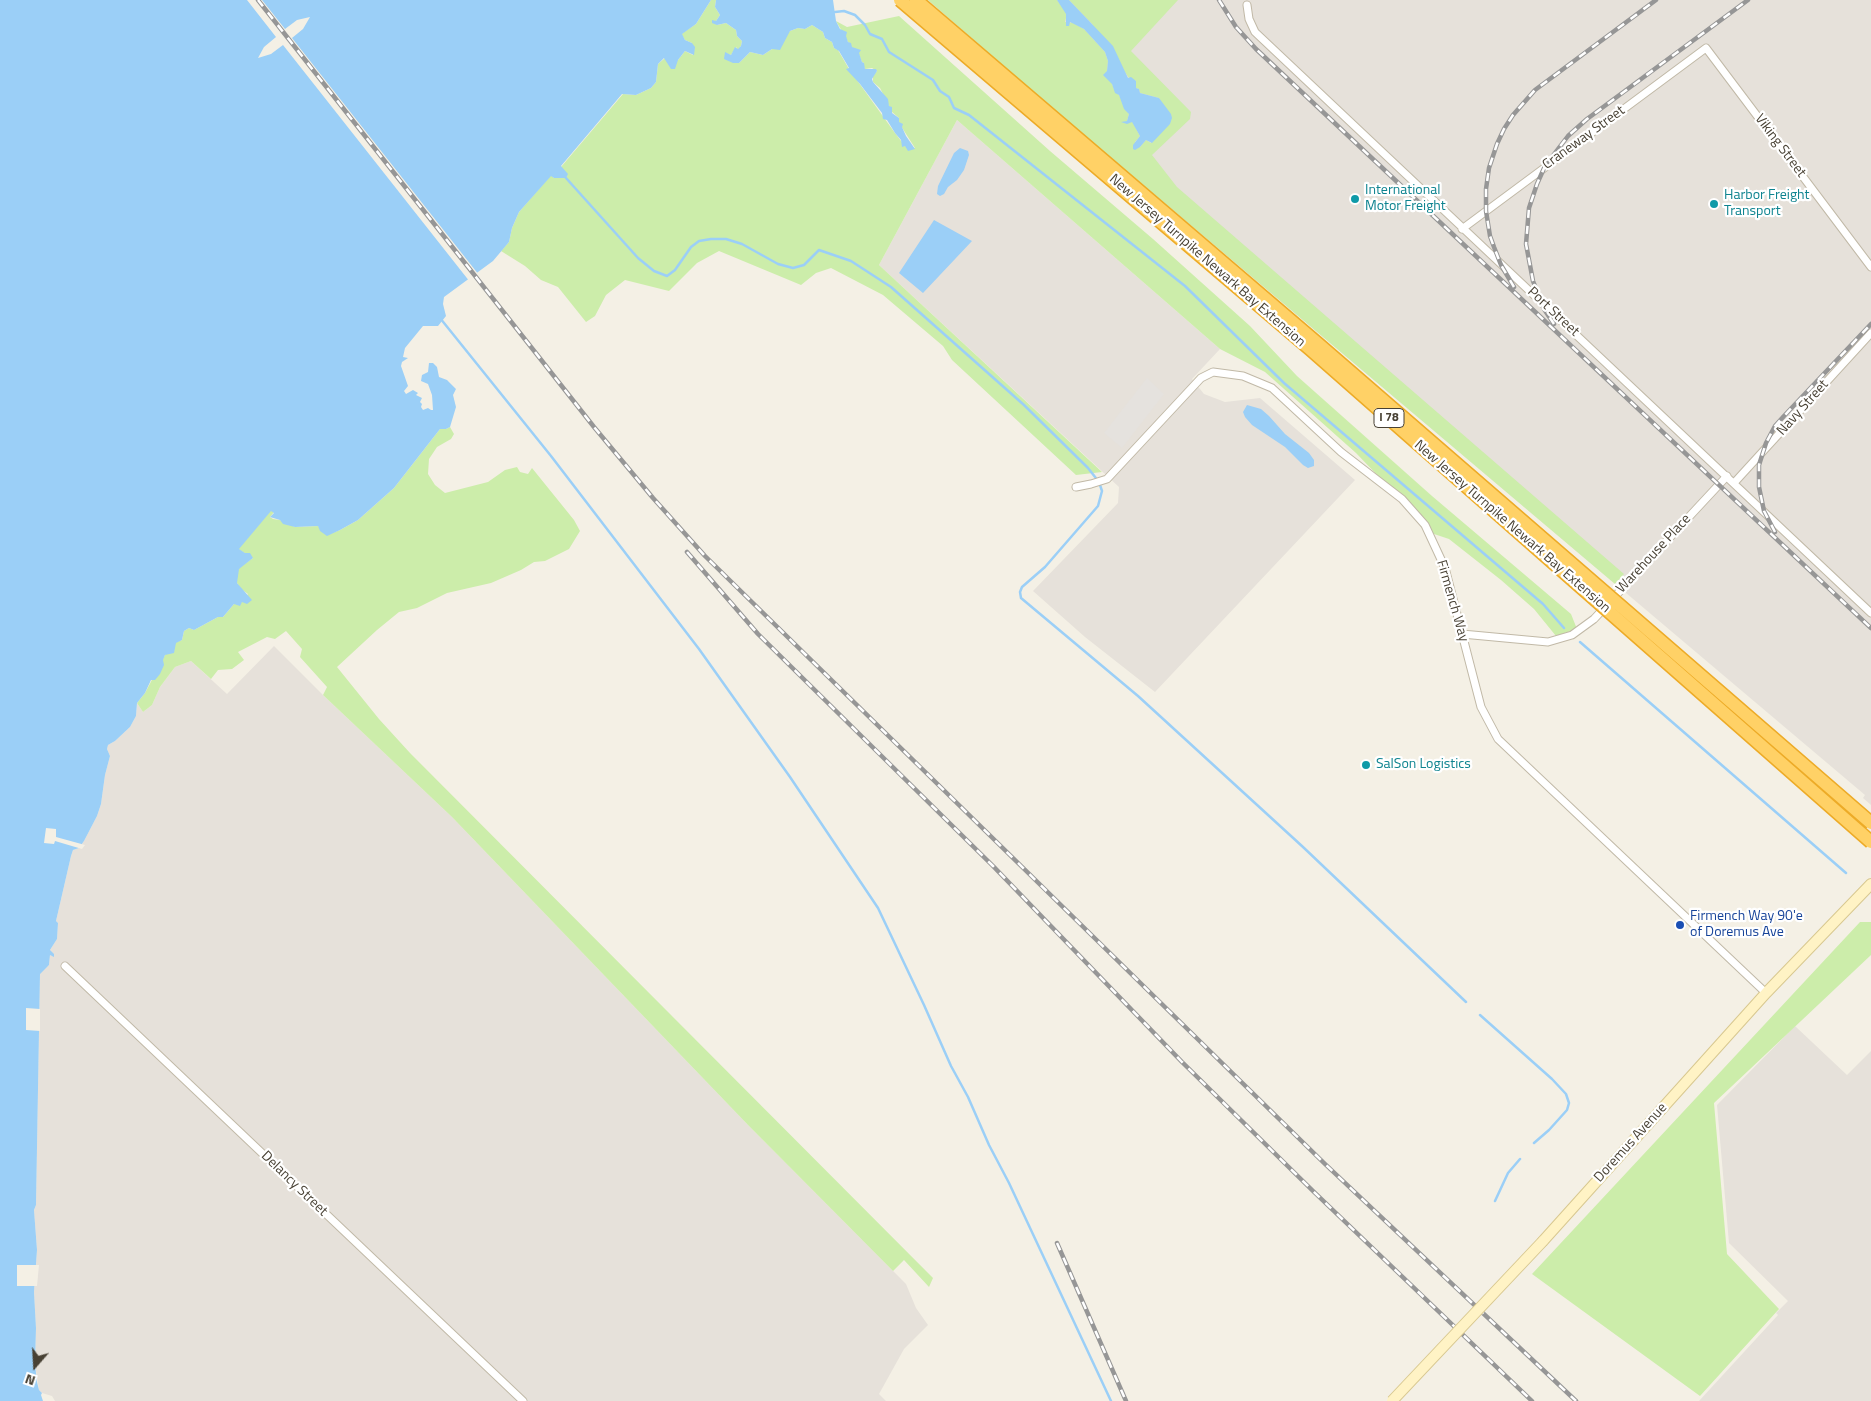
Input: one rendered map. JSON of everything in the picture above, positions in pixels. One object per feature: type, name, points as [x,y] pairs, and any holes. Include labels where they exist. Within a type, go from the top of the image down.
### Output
[{"type":"highway","name":"New Jersey Turnpike Newark Bay Extension","points":[[900,0],[1310,349],[1871,842]]},
{"type":"highway","name":"New Jersey Turnpike Newark Bay Extension","points":[[916,0],[1331,355],[1871,822]]},
{"type":"main road","name":"Doremus Avenue","points":[[1392,1401],[1543,1241],[1766,993],[1871,884]]},
{"type":"street","name":"Port Street","points":[[1247,5],[1249,19],[1255,32],[1462,229],[1546,305],[1871,612]]},
{"type":"street","name":"Craneway Street","points":[[1462,229],[1706,48]]},
{"type":"street","name":"Viking Street","points":[[1706,48],[1871,267]]},
{"type":"street","name":"Navy Street","points":[[1734,483],[1871,333]]},
{"type":"street","name":"Firmench Way","points":[[1076,487],[1107,479],[1201,378],[1213,372],[1243,376],[1272,388],[1341,452],[1402,499],[1425,525],[1445,568],[1481,707],[1498,739],[1766,993]]},
{"type":"street","name":"Warehouse Place","points":[[1462,634],[1548,642],[1572,635],[1594,619],[1727,476]]},
{"type":"street","name":"Delancy Street","points":[[65,966],[523,1401]]},
{"type":"shaded area","points":[[928,0],[1871,0],[1871,805],[1863,798],[1865,795],[1031,90]]},
{"type":"shaded area","points":[[957,120],[1220,349],[1192,379],[1204,394],[1225,402],[1260,398],[1355,480],[1155,692],[1085,637],[1033,591],[1118,503],[1119,487],[879,265]]},
{"type":"shaded area","points":[[1147,378],[1164,394],[1122,448],[1104,433]]},
{"type":"shaded area","points":[[274,646],[452,817],[748,1125],[906,1284],[916,1308],[928,1325],[904,1349],[879,1394],[886,1401],[55,1401],[52,1396],[39,1390],[35,1364],[34,1292],[37,1250],[34,1210],[36,1205],[40,973],[49,965],[50,955],[53,956],[50,950],[57,939],[58,923],[56,921],[71,856],[73,850],[79,848],[84,841],[101,804],[110,756],[107,749],[108,745],[130,727],[136,716],[137,703],[143,712],[152,705],[160,687],[175,667],[191,661],[227,694]]},
{"type":"shaded area","points":[[1795,1026],[1847,1075],[1871,1051],[1871,1401],[1699,1401],[1778,1315],[1776,1313],[1788,1301],[1729,1243],[1717,1105]]},
{"type":"green space","points":[[711,0],[716,0],[715,7],[720,15],[716,21],[717,25],[726,23],[736,30],[737,36],[742,41],[738,50],[736,47],[731,55],[725,53],[739,63],[750,52],[763,55],[790,31],[798,28],[805,29],[812,25],[823,32],[825,38],[832,42],[834,48],[838,50],[849,69],[905,146],[915,148],[899,123],[899,118],[892,112],[880,88],[873,82],[873,76],[877,71],[872,68],[865,69],[857,50],[851,47],[836,21],[847,27],[899,16],[1250,326],[1297,376],[1432,496],[1571,614],[1577,629],[1556,636],[1534,609],[1501,580],[1449,539],[1434,534],[1356,453],[1265,372],[1220,349],[957,120],[879,265],[1102,472],[1076,475],[952,360],[943,346],[883,295],[831,268],[816,273],[801,285],[719,251],[697,263],[669,291],[625,280],[606,295],[595,316],[586,322],[558,287],[541,280],[525,266],[501,251],[509,242],[512,228],[519,212],[551,175],[554,178],[560,177],[561,167],[623,94],[636,95],[651,88],[656,82],[658,64],[665,58],[678,60],[685,51],[693,55],[692,43],[685,40],[681,34],[696,24]]},
{"type":"green space","points":[[928,0],[1057,0],[1067,14],[1065,22],[1074,23],[1084,29],[1105,52],[1108,61],[1107,71],[1114,89],[1129,114],[1127,121],[1132,121],[1140,136],[1135,142],[1140,147],[1146,140],[1151,143],[1162,104],[1159,98],[1140,93],[1139,89],[1136,88],[1136,81],[1129,78],[1092,24],[1069,0],[1178,0],[1131,51],[1191,112],[1190,119],[1152,155],[1177,187],[1624,574],[1615,584],[1031,90]]},
{"type":"green space","points":[[450,427],[454,434],[451,439],[437,447],[429,459],[428,474],[435,485],[445,493],[488,482],[505,470],[517,467],[520,472],[528,474],[532,468],[574,520],[580,531],[569,549],[545,561],[534,562],[491,583],[447,593],[417,608],[399,612],[337,667],[379,719],[410,753],[933,1278],[929,1287],[904,1260],[893,1271],[748,1125],[452,817],[323,695],[327,687],[300,657],[302,649],[286,631],[275,639],[267,637],[238,652],[244,660],[232,669],[218,670],[211,679],[191,661],[175,667],[160,687],[152,705],[143,712],[137,703],[145,693],[165,655],[176,642],[182,640],[184,631],[189,628],[194,630],[218,617],[223,617],[234,604],[242,602],[248,594],[237,583],[237,573],[239,568],[253,558],[238,549],[271,510],[274,512],[270,517],[295,527],[318,526],[327,535],[340,530],[358,520],[394,488],[440,429]]},
{"type":"green space","points":[[1860,922],[1871,922],[1871,955],[1714,1103],[1727,1254],[1779,1309],[1700,1396],[1532,1274]]},
{"type":"water","points":[[0,0],[711,0],[696,24],[682,34],[685,40],[692,43],[695,47],[694,55],[685,51],[678,60],[675,69],[671,69],[664,58],[658,64],[656,82],[651,88],[636,95],[622,94],[561,166],[568,174],[566,178],[554,178],[551,176],[519,212],[512,228],[509,242],[493,261],[444,297],[443,304],[446,316],[438,326],[423,326],[405,348],[403,357],[408,358],[402,362],[401,366],[408,386],[404,391],[406,394],[413,390],[418,393],[416,395],[422,398],[420,402],[423,410],[428,408],[433,410],[432,395],[428,384],[421,381],[422,375],[428,372],[429,363],[433,363],[437,367],[439,377],[447,380],[456,389],[453,395],[456,407],[450,427],[440,429],[394,488],[358,520],[340,530],[327,536],[320,531],[318,526],[295,527],[283,524],[280,520],[270,517],[274,513],[271,511],[239,549],[245,553],[250,553],[253,558],[239,569],[237,583],[252,600],[247,604],[242,602],[240,606],[234,604],[223,617],[218,617],[194,630],[189,628],[184,631],[182,640],[176,643],[174,653],[165,655],[164,665],[160,674],[155,680],[151,680],[145,693],[137,703],[136,716],[130,727],[108,745],[107,749],[110,756],[101,804],[84,841],[79,848],[73,850],[56,921],[58,923],[57,939],[50,950],[54,957],[50,955],[49,965],[40,974],[36,1205],[34,1210],[37,1250],[34,1292],[35,1364],[37,1382],[43,1401],[0,1401]]},
{"type":"water","points":[[716,0],[833,0],[836,21],[840,29],[847,32],[848,42],[851,43],[852,47],[861,50],[859,53],[865,69],[876,69],[877,71],[872,79],[873,82],[888,99],[889,106],[892,107],[892,113],[903,124],[902,127],[906,136],[915,149],[908,151],[905,146],[902,147],[901,140],[887,120],[883,119],[882,113],[846,69],[849,68],[839,51],[834,48],[832,42],[825,38],[823,32],[812,25],[805,29],[798,28],[790,31],[780,50],[772,49],[763,55],[750,52],[739,63],[733,63],[724,59],[725,52],[731,55],[735,47],[738,49],[741,46],[742,41],[737,36],[736,30],[726,23],[717,25],[712,23],[712,20],[716,21],[720,15],[715,7]]},
{"type":"water","points":[[1057,0],[1069,0],[1113,46],[1128,78],[1131,77],[1136,81],[1136,88],[1139,89],[1140,93],[1159,98],[1171,114],[1170,124],[1152,143],[1146,140],[1140,147],[1135,150],[1133,149],[1133,145],[1140,136],[1132,122],[1127,124],[1121,122],[1127,121],[1129,114],[1124,109],[1119,95],[1115,93],[1112,84],[1103,75],[1107,71],[1108,61],[1105,52],[1084,29],[1070,22],[1069,26],[1066,26],[1066,14]]},
{"type":"water","points":[[960,148],[968,151],[969,155],[964,170],[957,180],[940,196],[937,194],[938,186],[954,153]]},
{"type":"water","points":[[934,220],[972,241],[923,293],[899,273]]},
{"type":"water","points":[[1247,405],[1261,409],[1269,416],[1285,434],[1309,453],[1314,460],[1314,466],[1308,468],[1303,465],[1285,447],[1252,425],[1243,412]]},
{"type":"pier","points":[[247,0],[262,0],[285,29],[297,20],[310,17],[303,29],[292,38],[479,275],[470,282],[283,45],[271,54],[258,58],[264,47],[276,37]]},
{"type":"pier","points":[[46,828],[56,829],[56,837],[85,845],[82,849],[55,841],[54,844],[44,843]]},
{"type":"pier","points":[[26,1008],[40,1009],[40,1031],[26,1030]]},
{"type":"pier","points":[[17,1265],[39,1265],[37,1286],[17,1286]]},
{"type":"waterway","points":[[835,12],[844,11],[855,15],[865,25],[870,34],[882,39],[889,52],[933,80],[940,91],[949,97],[954,108],[969,115],[1185,286],[1284,383],[1543,604],[1564,628]]},
{"type":"waterway","points":[[566,178],[638,258],[654,271],[667,276],[675,270],[691,247],[699,241],[711,239],[726,239],[742,244],[778,264],[793,268],[804,265],[819,250],[851,261],[891,287],[1024,405],[1088,468],[1099,482],[1102,491],[1098,506],[1045,567],[1022,587],[1020,592],[1021,598],[1138,696],[1303,847],[1466,1002]]},
{"type":"waterway","points":[[440,318],[551,456],[699,649],[790,777],[878,908],[951,1066],[968,1097],[1111,1401]]},
{"type":"waterway","points":[[1580,642],[1846,873]]},
{"type":"waterway","points":[[1480,1015],[1552,1079],[1566,1094],[1569,1103],[1567,1110],[1534,1143]]},
{"type":"waterway","points":[[1495,1201],[1508,1173],[1520,1159]]},
{"type":"railway","points":[[258,0],[594,427],[653,498],[705,556],[1325,1164],[1576,1401]]},
{"type":"railway","points":[[1219,0],[1236,27],[1256,49],[1871,628]]},
{"type":"railway","points":[[1514,287],[1501,265],[1494,247],[1490,236],[1486,211],[1486,189],[1489,168],[1504,129],[1513,115],[1535,90],[1656,0]]},
{"type":"railway","points":[[1554,324],[1544,309],[1533,281],[1526,244],[1529,208],[1545,166],[1568,136],[1587,119],[1748,0]]},
{"type":"railway","points":[[1775,532],[1764,511],[1759,487],[1759,465],[1766,443],[1775,426],[1871,324]]},
{"type":"railway","points":[[687,552],[758,634],[993,866],[1182,1062],[1313,1191],[1532,1401]]},
{"type":"railway","points":[[1057,1243],[1126,1401]]},
{"type":"place","name":"International Motor Freight","points":[[1355,199]]},
{"type":"place","name":"Harbor Freight Transport","points":[[1714,204]]},
{"type":"place","name":"SalSon Logistics","points":[[1366,765]]},
{"type":"place","name":"Firmench Way 90'e of Doremus Ave","points":[[1680,925]]}]
